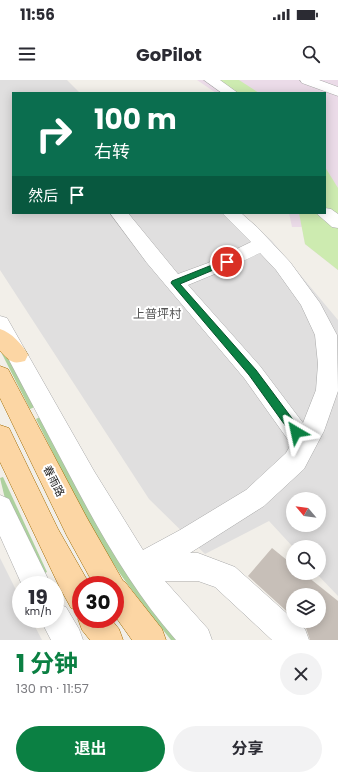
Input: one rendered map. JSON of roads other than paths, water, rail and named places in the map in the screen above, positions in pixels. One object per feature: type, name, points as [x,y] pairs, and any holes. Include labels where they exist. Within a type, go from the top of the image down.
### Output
[{"type":"main road","points":[[0,337],[17,355]]},
{"type":"main road","name":"春雨路","points":[[0,375],[77,527],[105,576]]},
{"type":"main road","points":[[0,435],[43,528],[72,583]]},
{"type":"main road","points":[[124,604],[151,640]]},
{"type":"main road","points":[[100,628],[108,640]]},
{"type":"street","points":[[211,80],[229,92]]},
{"type":"street","points":[[307,80],[338,92]]},
{"type":"street","points":[[120,214],[154,259],[252,372],[305,444]]},
{"type":"street","points":[[138,567],[190,539],[255,498],[295,461],[312,431],[327,390],[329,364],[326,335],[310,303],[283,266],[252,231],[231,214]]},
{"type":"street","points":[[326,214],[338,223]]},
{"type":"street","points":[[175,283],[215,268],[263,244]]},
{"type":"street","points":[[0,323],[103,513],[158,595],[197,640]]},
{"type":"street","points":[[0,507],[33,576]]},
{"type":"street","points":[[138,567],[198,567],[225,577],[294,640]]},
{"type":"street","points":[[61,628],[68,640]]},
{"type":"district","name":"上普坪村","points":[[157,313]]}]
